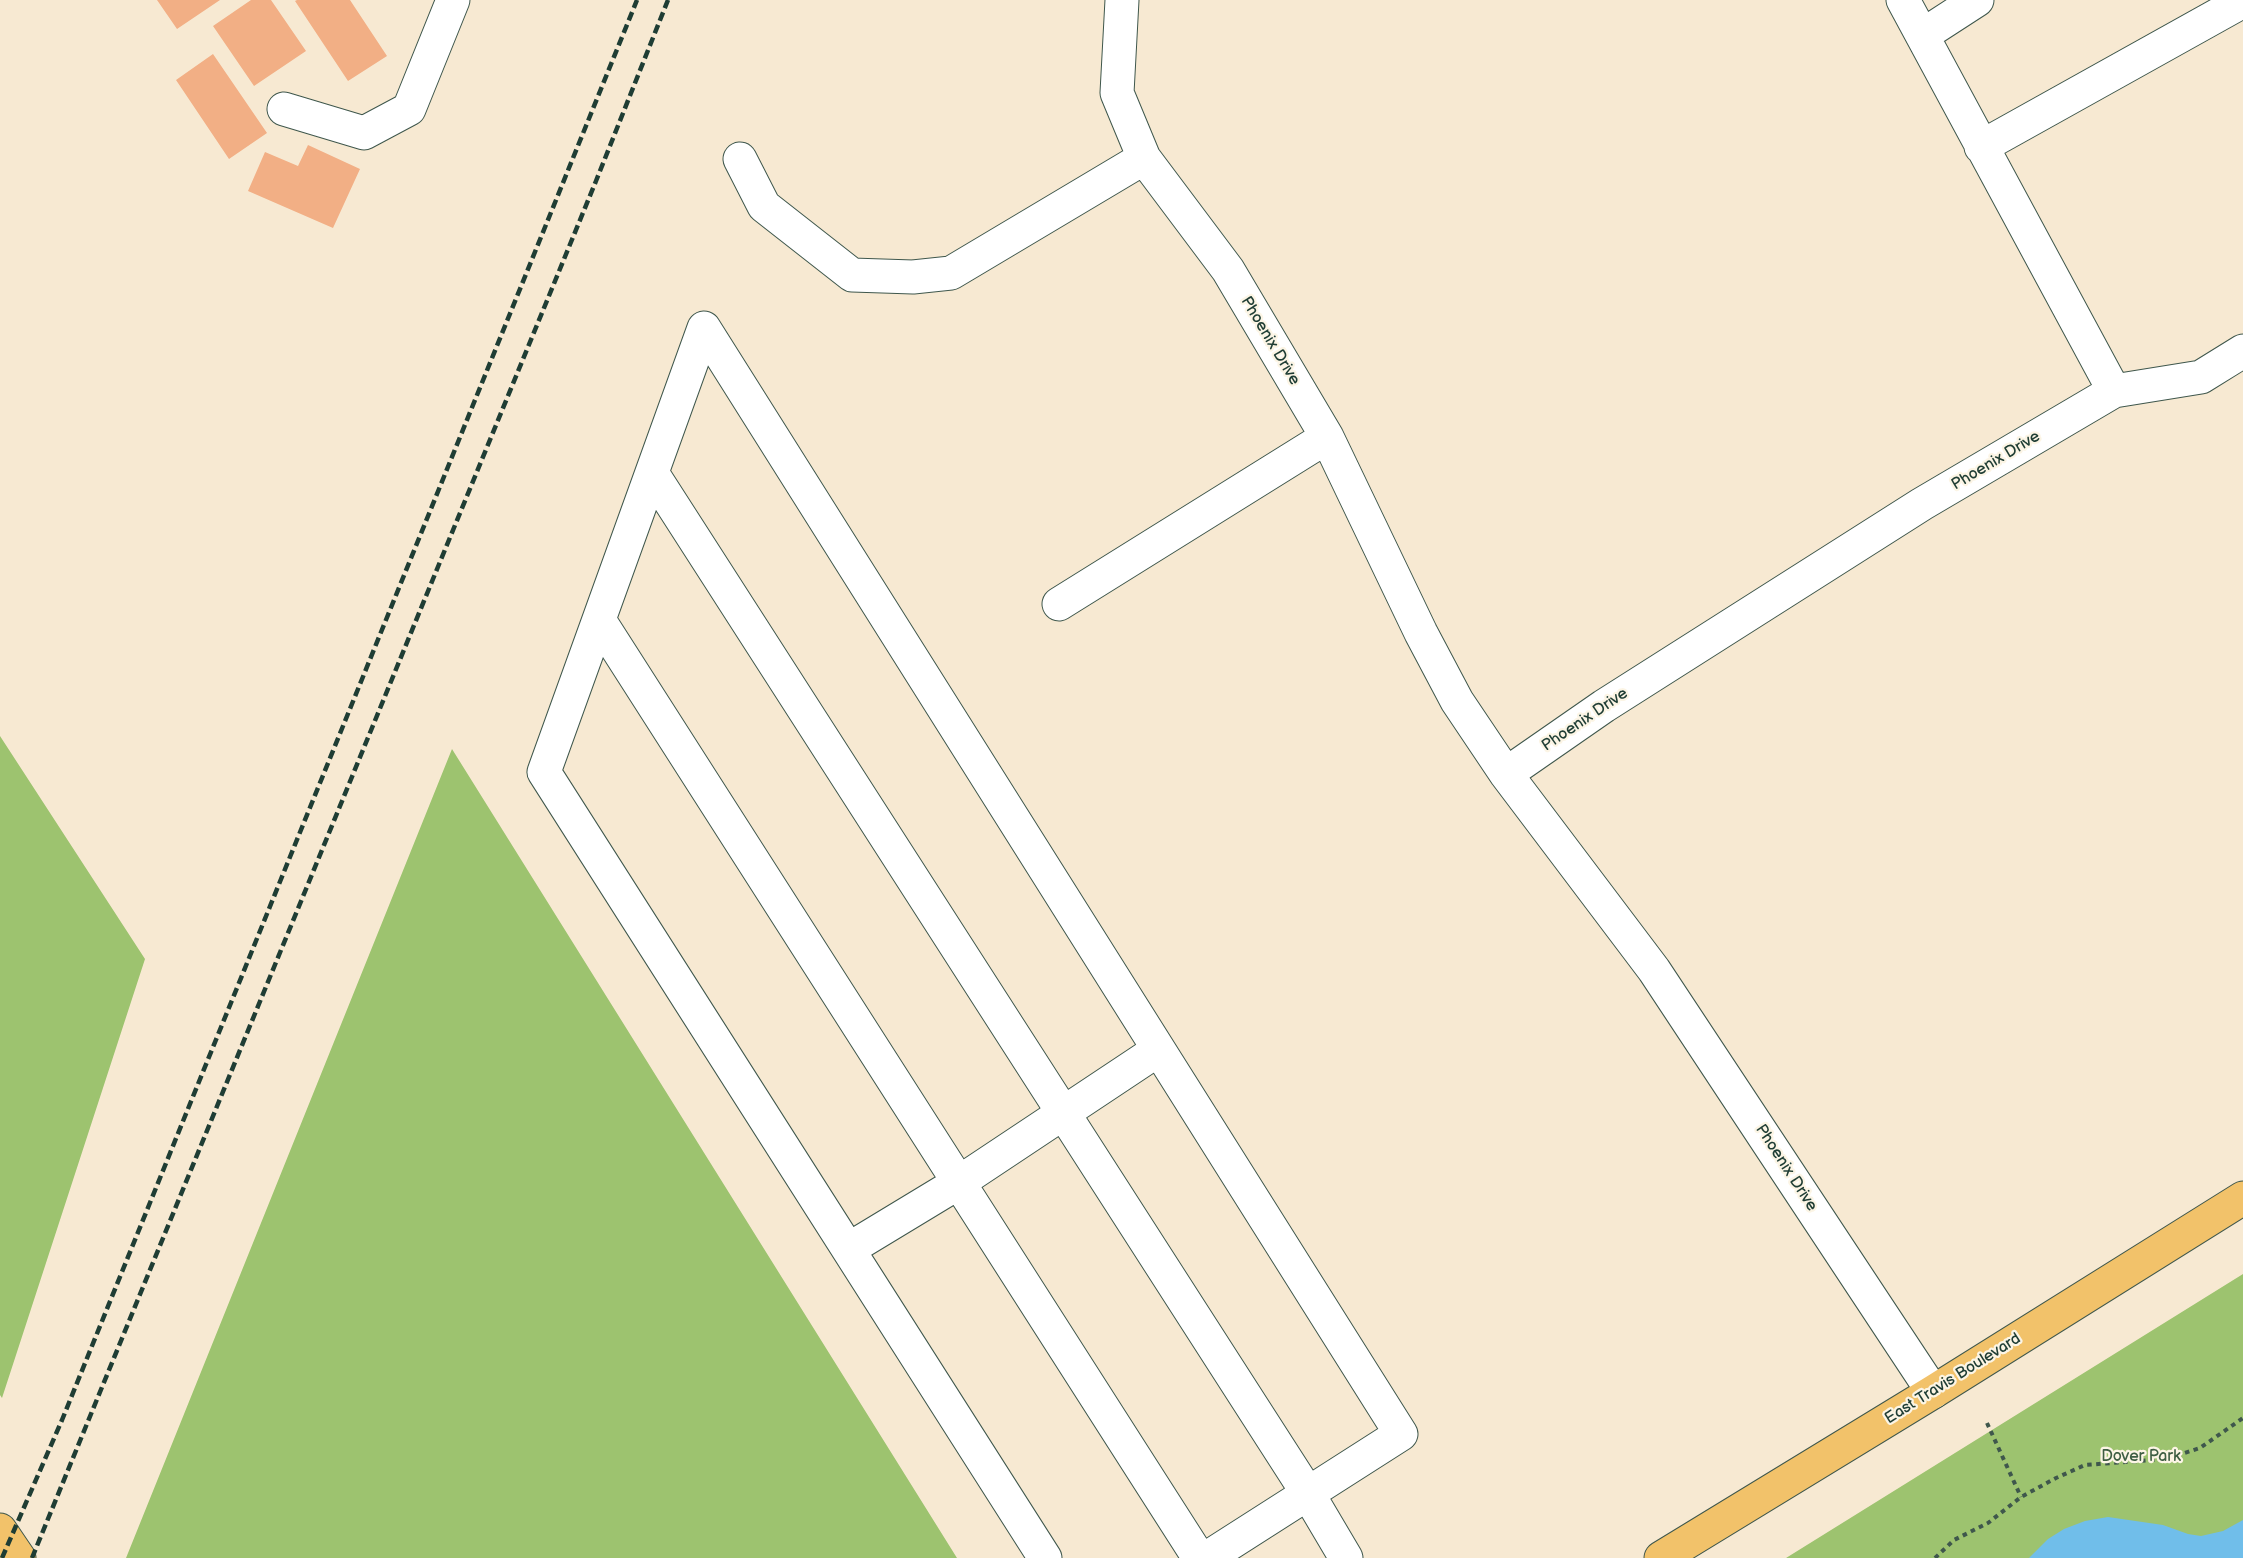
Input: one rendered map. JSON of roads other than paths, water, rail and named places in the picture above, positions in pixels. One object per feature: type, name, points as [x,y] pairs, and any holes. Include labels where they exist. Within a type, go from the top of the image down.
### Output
[{"type":"main road","name":"East Travis Boulevard","points":[[1660,1558],[1933,1392],[2243,1198]]},
{"type":"main road","points":[[0,1530],[19,1558]]},
{"type":"street","points":[[284,109],[364,133],[409,110],[453,0]]},
{"type":"street","name":"Phoenix Drive","points":[[1122,0],[1117,93],[1144,158],[1228,270],[1327,437],[1421,633],[1457,701],[1506,774],[1654,970],[1933,1392]]},
{"type":"street","points":[[1903,0],[1980,147],[2114,391],[2201,377],[2243,351]]},
{"type":"street","points":[[1923,35],[1977,0]]},
{"type":"street","points":[[1980,147],[2243,1]]},
{"type":"street","points":[[740,159],[764,206],[852,275],[913,277],[951,273],[1144,158]]},
{"type":"street","points":[[1045,1558],[544,772],[704,328],[1401,1434],[1207,1558]]},
{"type":"street","name":"Phoenix Drive","points":[[1506,774],[1604,706],[1922,504],[2114,391]]},
{"type":"street","points":[[1059,604],[1327,437]]},
{"type":"street","points":[[652,473],[1307,1492],[1346,1558]]},
{"type":"street","points":[[599,620],[1199,1558]]},
{"type":"street","points":[[849,1249],[958,1183],[1158,1050]]},
{"type":"water","points":[[2108,1517],[2163,1525],[2201,1536],[2223,1531],[2243,1520],[2243,1558],[2029,1558],[2048,1539],[2064,1529],[2085,1521]]},
{"type":"railway","points":[[2,1558],[62,1420],[637,0]]},
{"type":"railway","points":[[32,1558],[668,0]]},
{"type":"park label","name":"Dover Park","points":[[2141,1457]]}]
